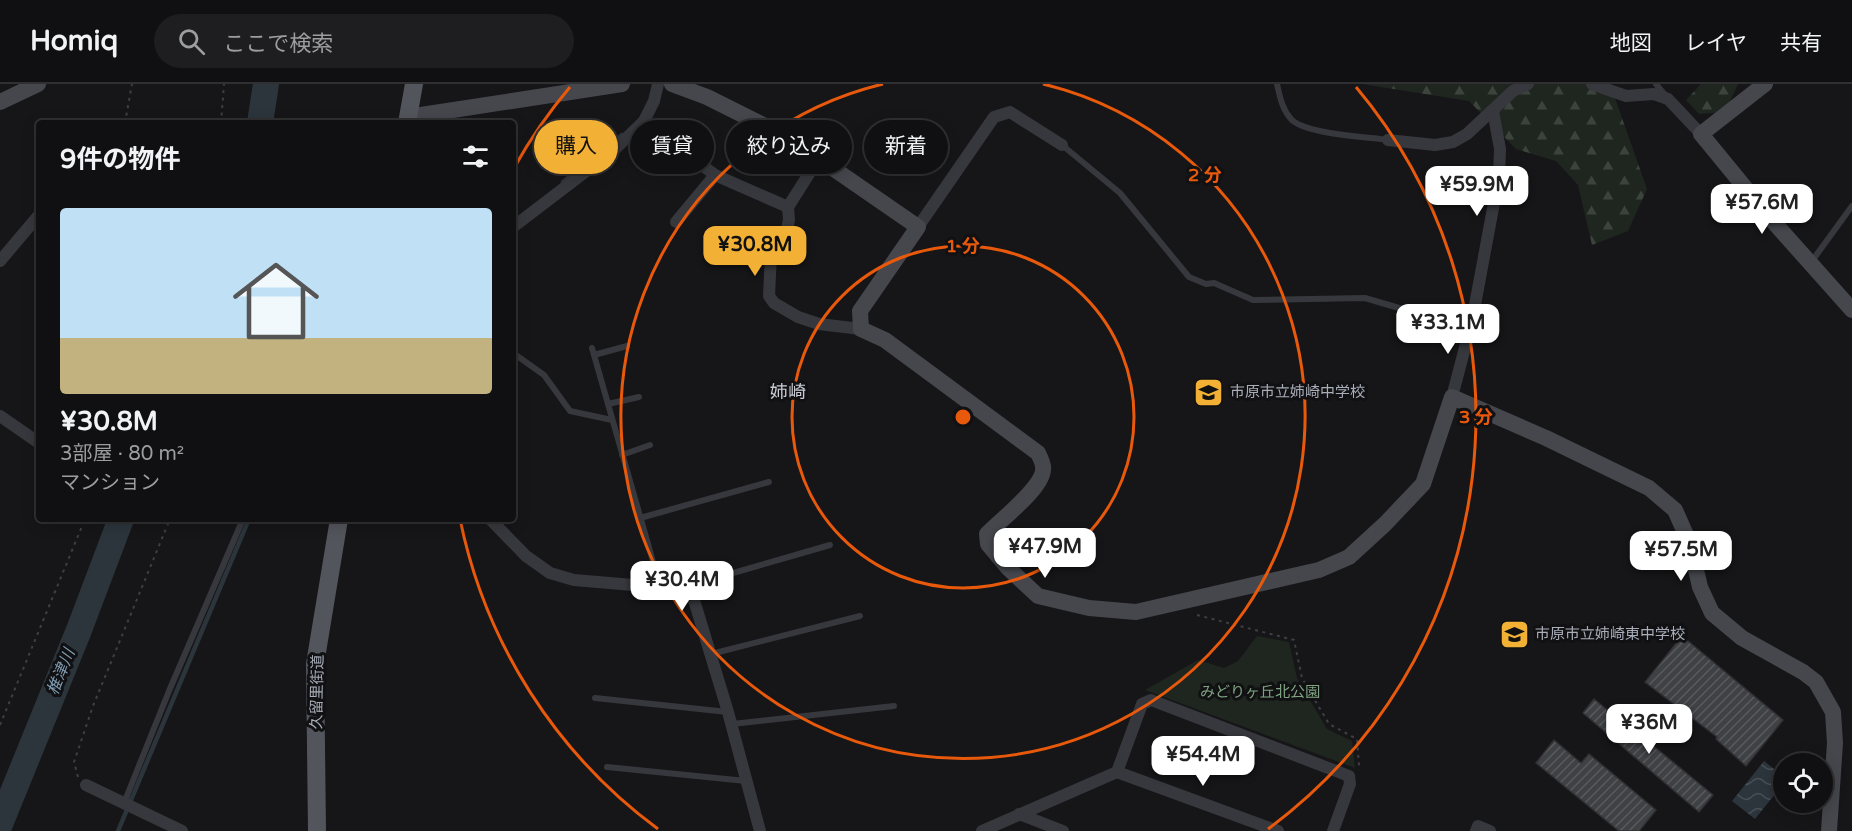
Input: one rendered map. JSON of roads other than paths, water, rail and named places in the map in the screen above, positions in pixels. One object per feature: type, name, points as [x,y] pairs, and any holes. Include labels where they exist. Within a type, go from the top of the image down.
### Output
[{"type":"main road","points":[[408,120],[414,84]]},
{"type":"main road","name":"久留里街道","points":[[318,831],[315,664],[339,522]]},
{"type":"street","points":[[0,102],[38,84]]},
{"type":"street","points":[[408,120],[622,84]]},
{"type":"street","points":[[644,120],[654,101],[658,84]]},
{"type":"street","points":[[672,84],[707,97],[753,120]]},
{"type":"street","points":[[1388,140],[1435,145],[1453,142],[1467,135],[1513,91],[1528,84]]},
{"type":"street","points":[[1592,84],[1626,96],[1654,94],[1668,99],[1701,134],[1810,264],[1852,310]]},
{"type":"street","points":[[1701,134],[1765,84]]},
{"type":"street","points":[[809,174],[788,207],[787,229],[771,254],[769,296],[774,303],[798,317],[819,324],[861,328],[885,340],[1038,453],[1044,468],[1040,479],[1028,495],[987,534],[988,544],[1009,569],[1038,596],[1089,608],[1136,612],[1319,570],[1349,557],[1423,484],[1452,397],[1472,321],[1499,176],[1500,149],[1492,111]]},
{"type":"street","points":[[861,328],[860,311],[994,117],[1010,112],[1062,145]]},
{"type":"street","points":[[516,225],[614,150],[630,135]]},
{"type":"street","points":[[842,174],[918,227]]},
{"type":"street","points":[[676,222],[715,175],[788,207]]},
{"type":"street","points":[[0,261],[36,219]]},
{"type":"street","points":[[1452,397],[1649,488],[1674,510],[1690,544],[1700,587],[1712,613],[1742,638],[1803,672],[1816,682],[1833,712],[1835,743],[1829,831]]},
{"type":"street","points":[[0,416],[36,441]]},
{"type":"street","points":[[493,522],[526,556],[550,573],[574,580],[681,589],[694,600],[730,718],[760,831]]},
{"type":"street","points":[[1117,772],[1142,704],[1151,700],[1349,776],[1350,784],[1333,831]]},
{"type":"street","points":[[982,831],[1117,772],[1278,831]]},
{"type":"street","points":[[86,785],[182,831]]},
{"type":"street","points":[[1018,814],[1042,827],[1063,831]]},
{"type":"street","points":[[1476,831],[1478,826],[1491,831]]},
{"type":"lane","points":[[1277,84],[1281,103],[1292,121],[1305,129],[1388,140]]},
{"type":"lane","points":[[1656,84],[1668,99]]},
{"type":"lane","points":[[1062,145],[1120,193],[1189,277],[1206,284],[1214,283],[1253,300],[1365,298],[1450,323]]},
{"type":"lane","points":[[1810,264],[1852,206]]},
{"type":"lane","points":[[627,346],[593,352],[660,587]]},
{"type":"lane","points":[[516,354],[544,375],[570,411],[612,420]]},
{"type":"lane","points":[[608,404],[639,397]]},
{"type":"lane","points":[[622,455],[650,445]]},
{"type":"lane","points":[[640,518],[769,482]]},
{"type":"lane","points":[[124,803],[242,522]]},
{"type":"lane","points":[[681,589],[830,545]]},
{"type":"lane","points":[[711,654],[860,616]]},
{"type":"lane","points":[[595,698],[730,718],[894,706]]},
{"type":"lane","points":[[607,767],[747,781]]},
{"type":"water","points":[[1764,761],[1773,768],[1773,796],[1755,819],[1732,801]]},
{"type":"waterway","name":"椎津川","points":[[260,120],[266,84]]},
{"type":"waterway","points":[[563,182],[622,135]]},
{"type":"waterway","name":"椎津川","points":[[0,824],[79,630],[120,522]]},
{"type":"waterway","points":[[118,831],[248,522]]},
{"type":"place","name":"市原市立姉崎中学校","points":[[1209,392]]},
{"type":"place","name":"市原市立姉崎東中学校","points":[[1514,634]]},
{"type":"district","name":"姉崎","points":[[788,392]]},
{"type":"park label","name":"みどりヶ丘北公園","points":[[1260,692]]}]
